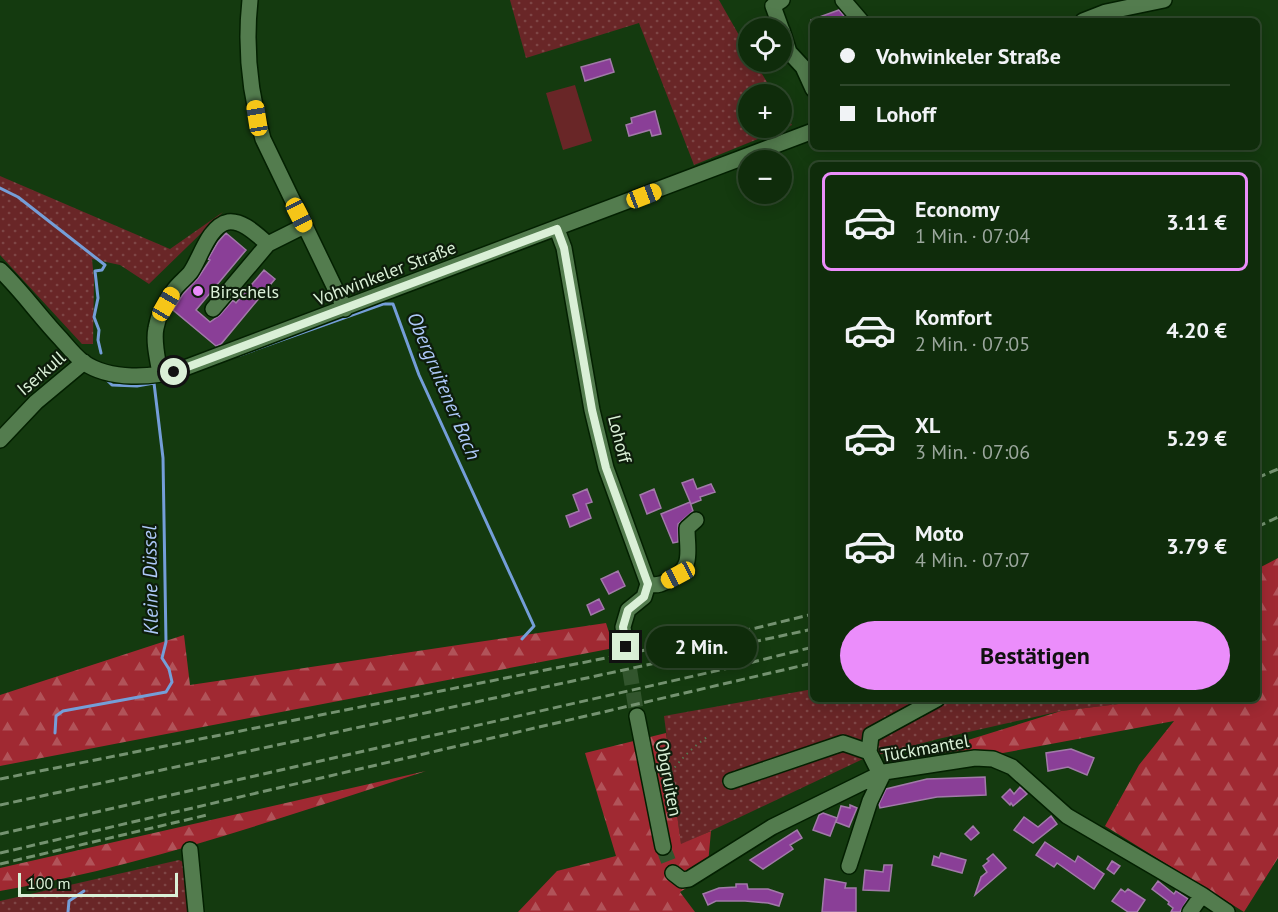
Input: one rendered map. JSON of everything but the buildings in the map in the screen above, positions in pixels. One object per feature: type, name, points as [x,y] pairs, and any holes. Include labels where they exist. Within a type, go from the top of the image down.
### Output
[{"type":"street","points":[[250,0],[251,85],[263,139],[345,309]]},
{"type":"street","points":[[777,18],[773,6],[782,0]]},
{"type":"street","points":[[843,0],[858,18]]},
{"type":"street","points":[[1092,18],[1115,10],[1164,0]]},
{"type":"street","points":[[792,55],[803,67],[810,82]]},
{"type":"street","name":"Vohwinkeler Straße","points":[[0,270],[42,319],[84,362],[97,369],[118,374],[160,374],[182,369],[345,309],[810,132]]},
{"type":"street","points":[[160,374],[155,331],[158,318],[174,290],[191,272],[202,248],[219,227],[225,222],[236,222],[248,228],[268,244]]},
{"type":"street","points":[[213,309],[268,244],[304,226]]},
{"type":"street","name":"Lohoff","points":[[557,229],[564,248],[592,410],[606,468],[648,584]]},
{"type":"street","name":"Iserkull","points":[[0,440],[36,402],[84,362]]},
{"type":"street","points":[[626,647],[623,627],[628,610],[644,597],[648,584],[658,586],[686,568],[687,528],[696,520]]},
{"type":"street","points":[[849,866],[870,801],[882,773],[869,752],[871,735],[932,702]]},
{"type":"street","name":"Obgruiten","points":[[637,716],[663,847]]},
{"type":"street","points":[[731,781],[843,743],[869,752]]},
{"type":"street","name":"Tückmantel","points":[[678,876],[689,879],[772,827],[882,773],[975,758],[993,759],[1012,767],[1067,816],[1227,912]]},
{"type":"street","points":[[190,850],[196,912]]},
{"type":"street","points":[[1190,912],[1202,895]]},
{"type":"path","points":[[653,799],[678,761],[707,737]]},
{"type":"shaded area","points":[[510,0],[719,0],[738,33],[738,72],[761,72],[768,84],[738,84],[738,138],[760,138],[694,165],[639,23],[526,58]]},
{"type":"shaded area","points":[[575,85],[592,141],[563,150],[546,93]]},
{"type":"shaded area","points":[[0,176],[170,249],[223,212],[149,284],[120,265],[92,259],[93,344],[82,344],[0,255]]},
{"type":"shaded area","points":[[810,690],[810,702],[1135,702],[1061,711],[863,759],[681,845],[664,716]]},
{"type":"shaded area","points":[[179,860],[187,864],[191,912],[0,912],[0,901]]},
{"type":"green space","points":[[1278,558],[1278,858],[1244,912],[1105,826],[1139,765],[1174,721],[1003,753],[972,750],[923,754],[1061,711],[1135,702],[1260,702],[1260,567]]},
{"type":"green space","points":[[606,623],[614,648],[0,766],[0,695],[184,635],[190,685]]},
{"type":"green space","points":[[666,733],[681,844],[711,831],[707,875],[680,892],[695,912],[518,912],[557,871],[616,856],[585,753]]},
{"type":"green space","points":[[426,771],[162,854],[54,881],[0,891],[0,868]]},
{"type":"waterway","name":"Kleine Düssel","points":[[0,188],[18,197],[105,265],[102,270],[95,271],[98,298],[94,317],[99,330],[98,340],[101,353]]},
{"type":"waterway","name":"Obergruitener Bach","points":[[240,355],[383,304],[393,304],[419,375],[534,626],[522,639]]},
{"type":"waterway","name":"Kleine Düssel","points":[[55,733],[56,716],[63,711],[166,692],[172,682],[169,669],[162,658],[166,642],[163,458],[154,383],[137,386],[112,385],[108,381]]},
{"type":"waterway","name":"Kleine Düssel","points":[[68,912],[69,901],[84,891]]},
{"type":"tunnel","points":[[626,647],[637,716]]},
{"type":"tunnel","points":[[663,847],[673,873]]},
{"type":"railway","points":[[1260,477],[1278,469]]},
{"type":"railway","points":[[1260,526],[1278,517]]},
{"type":"railway","points":[[0,779],[756,628],[810,615]]},
{"type":"railway","points":[[0,805],[810,630]]},
{"type":"railway","points":[[0,834],[810,648]]},
{"type":"railway","points":[[0,853],[810,664]]},
{"type":"railway","points":[[0,864],[207,815]]},
{"type":"place","name":"Birschels","points":[[198,291]]},
{"type":"route","points":[[174,372],[557,229],[564,248],[592,410],[606,468],[648,584],[644,597],[628,610],[623,627],[626,647]]}]
